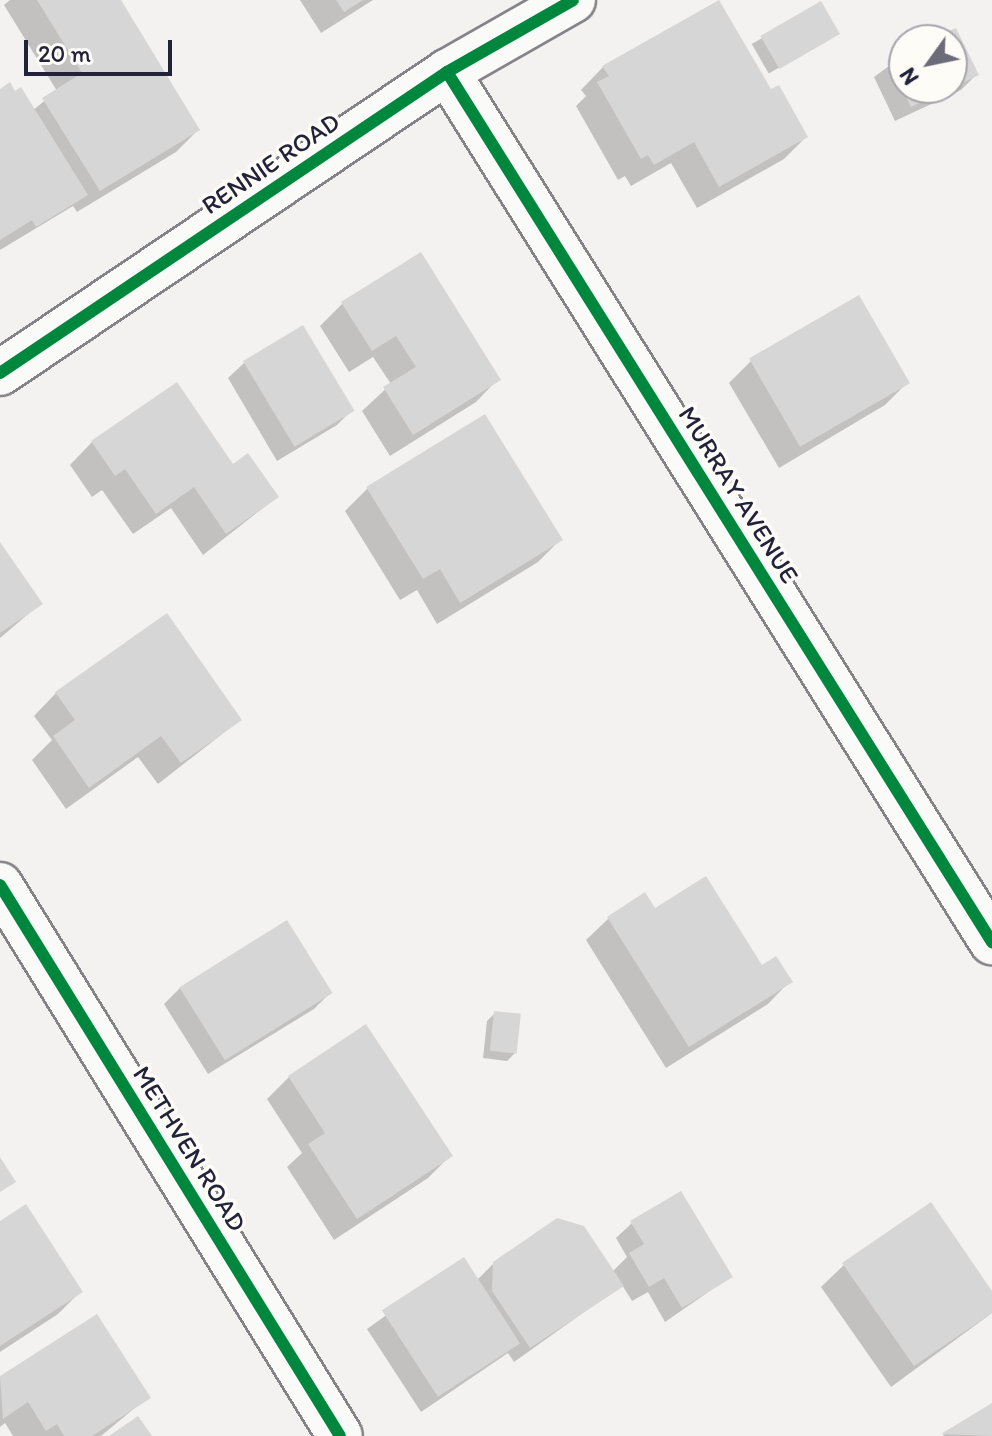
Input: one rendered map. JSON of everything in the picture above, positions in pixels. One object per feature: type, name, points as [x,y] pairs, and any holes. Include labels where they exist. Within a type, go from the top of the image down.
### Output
[{"type":"street","name":"RENNIE ROAD","points":[[0,373],[447,72],[573,0]]},
{"type":"street","name":"MURRAY AVENUE","points":[[447,72],[992,942]]},
{"type":"street","name":"METHVEN ROAD","points":[[0,885],[340,1436]]},
{"type":"building","points":[[37,0],[121,0],[200,130],[100,191],[42,98],[82,73]]},
{"type":"building","points":[[336,0],[363,0],[344,12]]},
{"type":"building","points":[[719,0],[771,89],[779,85],[808,137],[719,187],[694,142],[654,165],[648,155],[641,159],[597,82],[609,76],[602,66]]},
{"type":"building","points":[[821,1],[840,34],[779,69],[760,36]]},
{"type":"building","points":[[968,53],[979,75],[968,80]]},
{"type":"building","points":[[10,82],[15,91],[21,87],[88,195],[36,227],[32,220],[0,240],[0,89]]},
{"type":"building","points":[[421,252],[501,380],[413,435],[383,387],[416,367],[396,336],[372,351],[341,302]]},
{"type":"building","points":[[859,295],[910,383],[800,447],[749,358]]},
{"type":"building","points":[[303,325],[355,411],[295,447],[243,361]]},
{"type":"building","points":[[177,382],[233,464],[248,453],[279,497],[226,534],[194,487],[156,514],[125,469],[115,476],[91,441]]},
{"type":"building","points":[[485,414],[563,540],[460,603],[440,569],[423,579],[366,487]]},
{"type":"building","points":[[0,542],[43,604],[0,633]]},
{"type":"building","points":[[167,613],[242,720],[181,763],[161,736],[89,788],[53,736],[75,720],[55,692]]},
{"type":"building","points":[[706,876],[762,965],[776,956],[793,982],[689,1047],[607,917],[645,892],[655,908]]},
{"type":"building","points":[[287,920],[333,993],[225,1060],[179,987]]},
{"type":"building","points":[[494,1011],[521,1014],[517,1054],[490,1051]]},
{"type":"building","points":[[366,1024],[453,1156],[357,1219],[308,1144],[325,1133],[288,1076]]},
{"type":"building","points":[[0,1157],[16,1182],[0,1192]]},
{"type":"building","points":[[681,1191],[733,1277],[682,1308],[664,1278],[649,1287],[629,1253],[644,1244],[630,1221]]},
{"type":"building","points":[[931,1202],[992,1291],[992,1313],[914,1366],[842,1263]]},
{"type":"building","points":[[26,1204],[83,1292],[0,1346],[0,1221]]},
{"type":"building","points":[[557,1218],[584,1226],[624,1286],[530,1348],[492,1291],[493,1262]]},
{"type":"building","points":[[464,1257],[520,1343],[438,1397],[382,1310]]},
{"type":"building","points":[[97,1314],[151,1398],[92,1436],[64,1436],[57,1424],[46,1431],[28,1402],[3,1419],[0,1376]]},
{"type":"building","points":[[992,1403],[992,1436],[941,1434]]},
{"type":"building","points":[[138,1416],[152,1436],[109,1436]]},
{"type":"cycle path","points":[[0,373],[447,72],[573,0]]},
{"type":"cycle path","points":[[447,72],[992,942]]},
{"type":"cycle path","points":[[0,885],[340,1436]]}]
